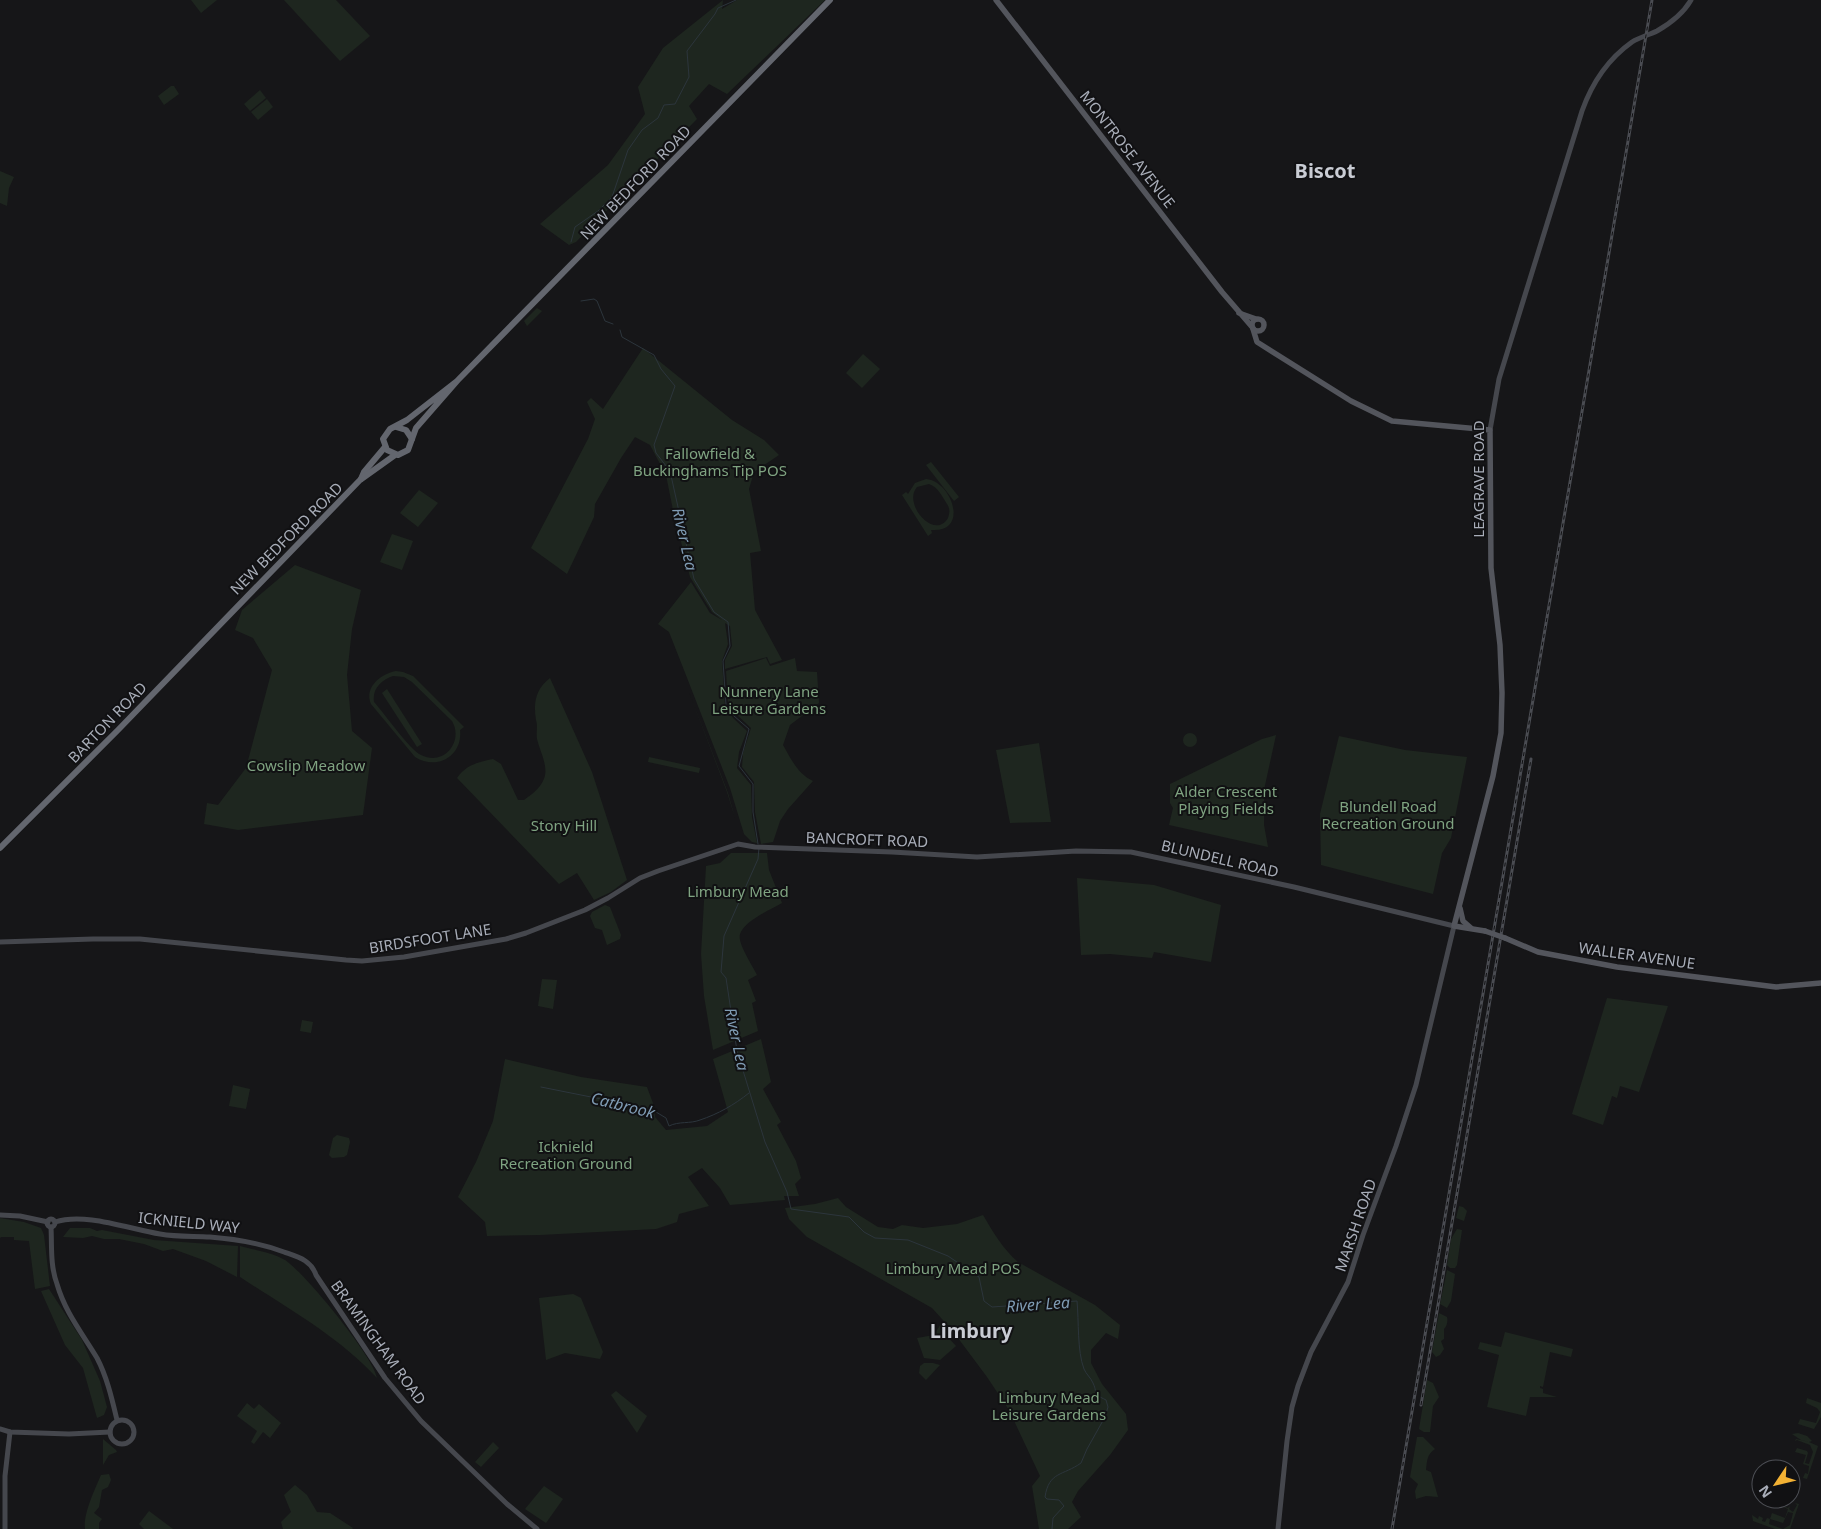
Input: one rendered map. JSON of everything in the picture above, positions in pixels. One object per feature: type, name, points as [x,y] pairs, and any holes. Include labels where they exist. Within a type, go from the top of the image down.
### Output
[{"type":"highway","name":"NEW BEDFORD ROAD","points":[[412,440],[416,428],[457,381],[830,0]]},
{"type":"highway","name":"NEW BEDFORD ROAD","points":[[394,427],[412,416],[457,381]]},
{"type":"highway","points":[[394,427],[406,430],[412,440],[408,450],[395,455],[390,453],[385,447],[384,435],[394,427]]},
{"type":"highway","name":"NEW BEDFORD ROAD","points":[[360,480],[364,472],[385,447]]},
{"type":"highway","name":"NEW BEDFORD ROAD","points":[[230,613],[360,480],[395,455]]},
{"type":"highway","name":"BARTON ROAD","points":[[0,848],[118,730],[230,613]]},
{"type":"main road","name":"MONTROSE AVENUE","points":[[996,0],[1253,329],[1257,342]]},
{"type":"main road","points":[[1239,313],[1256,319],[1259,318],[1263,321],[1263,328],[1257,342],[1357,404],[1392,421],[1490,430]]},
{"type":"main road","points":[[1256,319],[1252,323],[1253,329],[1258,331],[1263,328]]},
{"type":"main road","name":"LEAGRAVE ROAD","points":[[1454,926],[1493,776],[1500,733],[1502,693],[1500,645],[1491,568],[1490,430]]},
{"type":"main road","points":[[1460,906],[1463,921],[1472,928]]},
{"type":"main road","name":"WALLER AVENUE","points":[[1454,926],[1485,931],[1540,952],[1616,967],[1776,986],[1821,983]]},
{"type":"street","name":"LEAGRAVE ROAD","points":[[1490,430],[1499,380],[1582,111],[1592,88],[1604,69],[1618,53],[1633,42],[1656,31],[1685,12],[1691,0]]},
{"type":"street","name":"BIRDSFOOT LANE","points":[[0,942],[140,939],[354,961],[404,957],[477,945],[526,933],[586,910],[640,878],[658,870],[738,844],[758,848]]},
{"type":"street","name":"BANCROFT ROAD","points":[[758,848],[977,857]]},
{"type":"street","name":"BLUNDELL ROAD","points":[[977,857],[1076,851],[1140,854],[1294,887],[1454,926]]},
{"type":"street","name":"MARSH ROAD","points":[[1278,1529],[1287,1441],[1292,1408],[1298,1386],[1311,1352],[1348,1282],[1399,1137],[1416,1085],[1454,926]]},
{"type":"street","points":[[0,1215],[20,1216],[49,1224],[52,1263],[56,1283],[66,1310],[98,1360],[110,1391],[118,1420]]},
{"type":"street","name":"ICKNIELD WAY","points":[[49,1224],[51,1219],[55,1222],[66,1218],[161,1234],[259,1243],[298,1257],[310,1263],[314,1268]]},
{"type":"street","name":"BRAMINGHAM ROAD","points":[[314,1268],[316,1276],[385,1378],[421,1421],[537,1529]]},
{"type":"street","points":[[118,1420],[125,1420],[131,1424],[134,1430],[131,1439],[125,1443],[118,1443],[112,1439],[110,1432],[112,1425],[118,1420]]},
{"type":"street","points":[[0,1429],[10,1432],[69,1434],[110,1432]]},
{"type":"street","points":[[5,1529],[4,1485],[10,1432]]},
{"type":"green space","points":[[191,0],[217,0],[201,13]]},
{"type":"green space","points":[[284,0],[336,0],[370,36],[340,61]]},
{"type":"green space","points":[[723,0],[722,9],[737,0],[825,0],[727,94],[709,84],[689,106],[697,119],[576,242],[569,245],[540,224],[608,165],[645,114],[638,87],[663,48]]},
{"type":"green space","points":[[171,86],[174,86],[179,94],[164,105],[158,96]]},
{"type":"green space","points":[[260,90],[266,98],[250,111],[244,104]]},
{"type":"green space","points":[[267,99],[273,107],[258,120],[251,112]]},
{"type":"green space","points":[[0,171],[14,177],[9,188],[7,206],[0,203]]},
{"type":"green space","points":[[537,308],[542,311],[527,326],[524,321]]},
{"type":"green space","name":"Fallowfield & Buckinghams Tip POS","points":[[643,348],[732,420],[764,440],[779,455],[754,472],[749,489],[761,551],[750,553],[755,610],[782,660],[770,664],[767,657],[725,669],[725,660],[732,646],[730,626],[725,623],[728,644],[722,661],[725,707],[733,718],[747,731],[739,752],[737,768],[751,785],[752,817],[757,843],[752,842],[744,834],[730,788],[669,632],[658,624],[691,582],[710,613],[722,620],[712,612],[690,577],[666,475],[650,445],[635,437],[621,458],[595,504],[594,517],[567,574],[531,548],[588,439],[595,419],[587,402],[591,398],[603,409]]},
{"type":"green space","points":[[863,354],[880,369],[862,388],[846,373]]},
{"type":"green space","points":[[931,462],[959,497],[954,501],[926,465]]},
{"type":"green space","points":[[926,479],[935,482],[943,488],[953,506],[953,516],[950,524],[943,529],[931,530],[932,533],[928,536],[902,495],[906,492],[908,494],[915,483]],"holes":[[[932,485],[948,506],[948,518],[942,524],[929,523],[922,518],[914,502],[913,494],[917,487]]]},
{"type":"green space","points":[[419,490],[438,503],[418,527],[400,513]]},
{"type":"green space","points":[[392,534],[413,541],[402,570],[380,562]]},
{"type":"green space","name":"Cowslip Meadow","points":[[295,565],[361,590],[352,629],[347,675],[352,731],[372,748],[363,815],[238,830],[204,824],[207,803],[218,805],[246,768],[272,670],[253,638],[235,630],[242,610]]},
{"type":"green space","name":"Nunnery Lane Leisure Gardens","points":[[766,658],[770,666],[795,658],[797,671],[817,672],[819,703],[790,725],[783,745],[799,770],[813,781],[780,821],[773,842],[761,844],[755,812],[754,782],[742,767],[743,753],[751,728],[736,714],[728,703],[726,671]]},
{"type":"green space","points":[[396,671],[413,676],[464,727],[460,730],[460,739],[453,754],[440,761],[432,762],[423,761],[415,757],[371,704],[369,698],[372,687],[384,675]],"holes":[[[393,676],[404,677],[412,682],[452,721],[455,729],[454,744],[444,755],[437,758],[429,758],[416,752],[374,702],[374,693],[381,683]]]},
{"type":"green space","name":"Stony Hill","points":[[550,678],[592,772],[627,880],[611,892],[594,900],[577,873],[559,884],[457,778],[464,770],[473,765],[493,759],[501,764],[518,800],[524,800],[537,789],[543,781],[545,771],[544,760],[537,739],[535,702],[541,687]]},
{"type":"green space","points":[[387,689],[422,744],[417,747],[382,693]]},
{"type":"green space","points":[[689,692],[728,793],[735,818],[727,792]]},
{"type":"green space","points":[[1190,733],[1195,735],[1197,740],[1195,745],[1190,747],[1185,745],[1183,740],[1185,735]]},
{"type":"green space","name":"Alder Crescent Playing Fields","points":[[1276,735],[1264,790],[1264,825],[1268,847],[1169,825],[1173,808],[1170,803],[1170,784],[1262,739]]},
{"type":"green space","name":"Blundell Road Recreation Ground","points":[[1339,736],[1405,750],[1467,757],[1451,838],[1442,853],[1433,894],[1321,865],[1320,814]]},
{"type":"green space","points":[[1039,743],[1051,822],[1010,823],[996,750]]},
{"type":"green space","points":[[649,757],[700,768],[699,773],[648,762]]},
{"type":"green space","name":"Limbury Mead","points":[[731,853],[767,853],[769,870],[782,903],[748,923],[740,934],[743,948],[757,975],[748,980],[756,1001],[752,1003],[758,1031],[713,1050],[704,996],[701,954],[706,866],[720,863]]},
{"type":"green space","points":[[1077,878],[1154,885],[1221,905],[1211,962],[1154,952],[1152,958],[1110,954],[1081,955]]},
{"type":"green space","points":[[605,905],[610,907],[621,935],[620,939],[607,945],[602,930],[595,928],[590,916],[592,912]]},
{"type":"green space","points":[[542,979],[557,980],[553,1009],[538,1006]]},
{"type":"green space","points":[[1607,998],[1668,1006],[1639,1092],[1620,1086],[1617,1098],[1612,1096],[1603,1125],[1572,1114]]},
{"type":"green space","points":[[302,1020],[313,1022],[311,1033],[300,1031]]},
{"type":"green space","name":"Icknield Recreation Ground","points":[[761,1039],[771,1082],[763,1089],[781,1122],[777,1125],[796,1161],[801,1178],[795,1184],[799,1196],[784,1196],[785,1200],[730,1205],[720,1188],[702,1168],[688,1177],[709,1206],[679,1214],[677,1222],[656,1229],[487,1236],[485,1222],[458,1197],[476,1162],[493,1121],[505,1059],[581,1077],[647,1087],[654,1106],[655,1117],[666,1130],[707,1126],[728,1112],[713,1059]]},
{"type":"green space","points":[[233,1085],[250,1089],[246,1109],[229,1106]]},
{"type":"green space","points":[[337,1135],[349,1138],[350,1142],[347,1155],[332,1158],[329,1155],[333,1138]]},
{"type":"green space","name":"Limbury Mead POS","points":[[838,1198],[846,1207],[878,1227],[893,1229],[902,1225],[923,1228],[957,1224],[983,1215],[1003,1246],[1018,1262],[1095,1305],[1120,1325],[1118,1339],[1106,1333],[1091,1350],[1091,1363],[1102,1384],[1126,1414],[1128,1430],[1110,1455],[1078,1491],[1072,1502],[1081,1517],[1068,1529],[1039,1529],[1032,1486],[1040,1476],[1009,1410],[952,1330],[932,1308],[807,1237],[789,1219],[785,1208],[815,1204]]},
{"type":"green space","points":[[1459,1206],[1467,1211],[1464,1221],[1456,1218]]},
{"type":"green space","points":[[0,1218],[24,1222],[41,1228],[44,1235],[50,1286],[35,1289],[29,1241],[14,1240],[14,1237],[0,1238]]},
{"type":"green space","points":[[70,1228],[90,1228],[97,1231],[102,1230],[154,1240],[238,1246],[237,1277],[206,1261],[173,1249],[163,1251],[144,1244],[92,1236],[83,1238],[63,1237]]},
{"type":"green space","points":[[1457,1229],[1462,1230],[1457,1265],[1455,1268],[1450,1268],[1447,1265],[1451,1239]]},
{"type":"green space","points":[[240,1246],[274,1255],[285,1260],[294,1268],[322,1297],[352,1335],[373,1367],[377,1378],[329,1336],[240,1277]]},
{"type":"green space","points":[[1447,1270],[1455,1274],[1451,1301],[1447,1308],[1440,1304]]},
{"type":"green space","points":[[49,1289],[82,1340],[100,1381],[107,1407],[104,1415],[97,1418],[83,1368],[65,1345],[41,1291]]},
{"type":"green space","points":[[573,1294],[581,1298],[603,1352],[600,1359],[565,1353],[546,1360],[539,1298]]},
{"type":"green space","points":[[1439,1313],[1447,1317],[1447,1322],[1444,1329],[1444,1339],[1441,1341],[1444,1349],[1436,1357],[1432,1352]]},
{"type":"green space","points":[[942,1322],[947,1328],[943,1332],[956,1346],[940,1360],[924,1358],[917,1338],[934,1335]]},
{"type":"green space","points":[[1505,1332],[1573,1349],[1571,1357],[1550,1352],[1543,1387],[1540,1386],[1540,1388],[1543,1389],[1543,1393],[1557,1397],[1530,1397],[1526,1416],[1487,1407],[1499,1355],[1478,1349],[1480,1342],[1501,1347]]},
{"type":"green space","points":[[924,1363],[940,1365],[926,1380],[919,1373],[920,1366]]},
{"type":"green space","points":[[1427,1380],[1433,1383],[1439,1397],[1433,1406],[1430,1432],[1424,1432],[1419,1429]]},
{"type":"green space","points":[[616,1391],[647,1416],[637,1433],[611,1395]]},
{"type":"green space","points":[[1807,1398],[1821,1403],[1821,1417],[1814,1429],[1798,1424],[1800,1419],[1816,1423],[1820,1412],[1817,1408],[1806,1403]]},
{"type":"green space","points":[[247,1403],[254,1409],[259,1404],[281,1423],[270,1438],[263,1432],[254,1444],[251,1442],[257,1431],[237,1416]]},
{"type":"green space","points":[[1798,1433],[1807,1436],[1812,1441],[1801,1440],[1792,1434]]},
{"type":"green space","points":[[1417,1437],[1423,1437],[1435,1449],[1429,1455],[1426,1470],[1431,1472],[1438,1497],[1426,1496],[1416,1499],[1415,1491],[1418,1484],[1410,1477]]},
{"type":"green space","points":[[103,1439],[117,1452],[109,1455],[103,1465]]},
{"type":"green space","points":[[1796,1439],[1818,1446],[1807,1479],[1803,1478],[1805,1473],[1808,1474],[1809,1466],[1803,1464],[1806,1455],[1795,1452],[1797,1448],[1807,1451],[1805,1463],[1809,1464],[1813,1452],[1810,1445],[1795,1441]]},
{"type":"green space","points":[[493,1442],[499,1448],[481,1467],[475,1462]]},
{"type":"green space","points":[[109,1474],[111,1480],[108,1487],[102,1490],[99,1507],[94,1513],[102,1519],[99,1523],[99,1529],[85,1529],[88,1509],[101,1475]]},
{"type":"green space","points":[[295,1485],[307,1495],[317,1512],[330,1513],[353,1528],[283,1529],[281,1522],[291,1512],[284,1495]]},
{"type":"green space","points":[[544,1486],[563,1499],[546,1523],[525,1509]]},
{"type":"green space","points":[[1788,1509],[1793,1512],[1797,1509],[1790,1529],[1783,1529],[1790,1525],[1793,1513],[1788,1512],[1783,1523],[1770,1519],[1772,1513],[1785,1518]]},
{"type":"green space","points":[[149,1511],[173,1529],[144,1529],[139,1524]]},
{"type":"green space","points":[[1752,1515],[1758,1519],[1759,1516],[1763,1518],[1762,1521],[1765,1522],[1767,1518],[1770,1519],[1769,1524],[1783,1529],[1775,1529],[1753,1521]]},
{"type":"waterway","name":"River Lea","points":[[571,242],[575,227],[598,211],[612,197],[628,150],[642,130],[658,118],[664,105],[675,104],[689,77],[687,51],[718,8],[736,0]]},
{"type":"waterway","name":"River Lea","points":[[581,301],[594,299],[597,301],[605,321],[613,324]]},
{"type":"waterway","name":"River Lea","points":[[620,330],[622,337],[654,355],[661,369],[675,386],[654,445],[656,453],[670,471],[694,579],[714,612],[728,622],[730,646],[723,661],[726,705],[734,716],[749,729],[739,766],[753,784],[753,812],[758,844]]},
{"type":"waterway","name":"River Lea","points":[[759,848],[758,859],[724,936],[721,972],[726,978],[737,1051],[765,1142],[787,1192],[791,1209],[849,1217],[864,1232],[875,1238],[908,1240],[948,1256],[979,1277],[984,1301],[992,1307],[1077,1301],[1079,1345],[1082,1362],[1095,1387],[1096,1393],[1106,1400],[1108,1407],[1105,1417],[1081,1463],[1053,1478],[1047,1489],[1045,1497],[1047,1499],[1059,1500],[1064,1506],[1053,1518],[1052,1529]]},
{"type":"waterway","name":"Catbrook","points":[[541,1087],[651,1109],[666,1118],[669,1126],[696,1121],[713,1115],[749,1093]]},
{"type":"railway","points":[[1392,1529],[1652,0]]},
{"type":"railway","points":[[1421,1405],[1531,759]]},
{"type":"district","name":"Biscot","points":[[1325,170]]},
{"type":"district","name":"Limbury","points":[[971,1330]]},
{"type":"park label","name":"Limbury Mead Leisure Gardens","points":[[1049,1406]]}]
